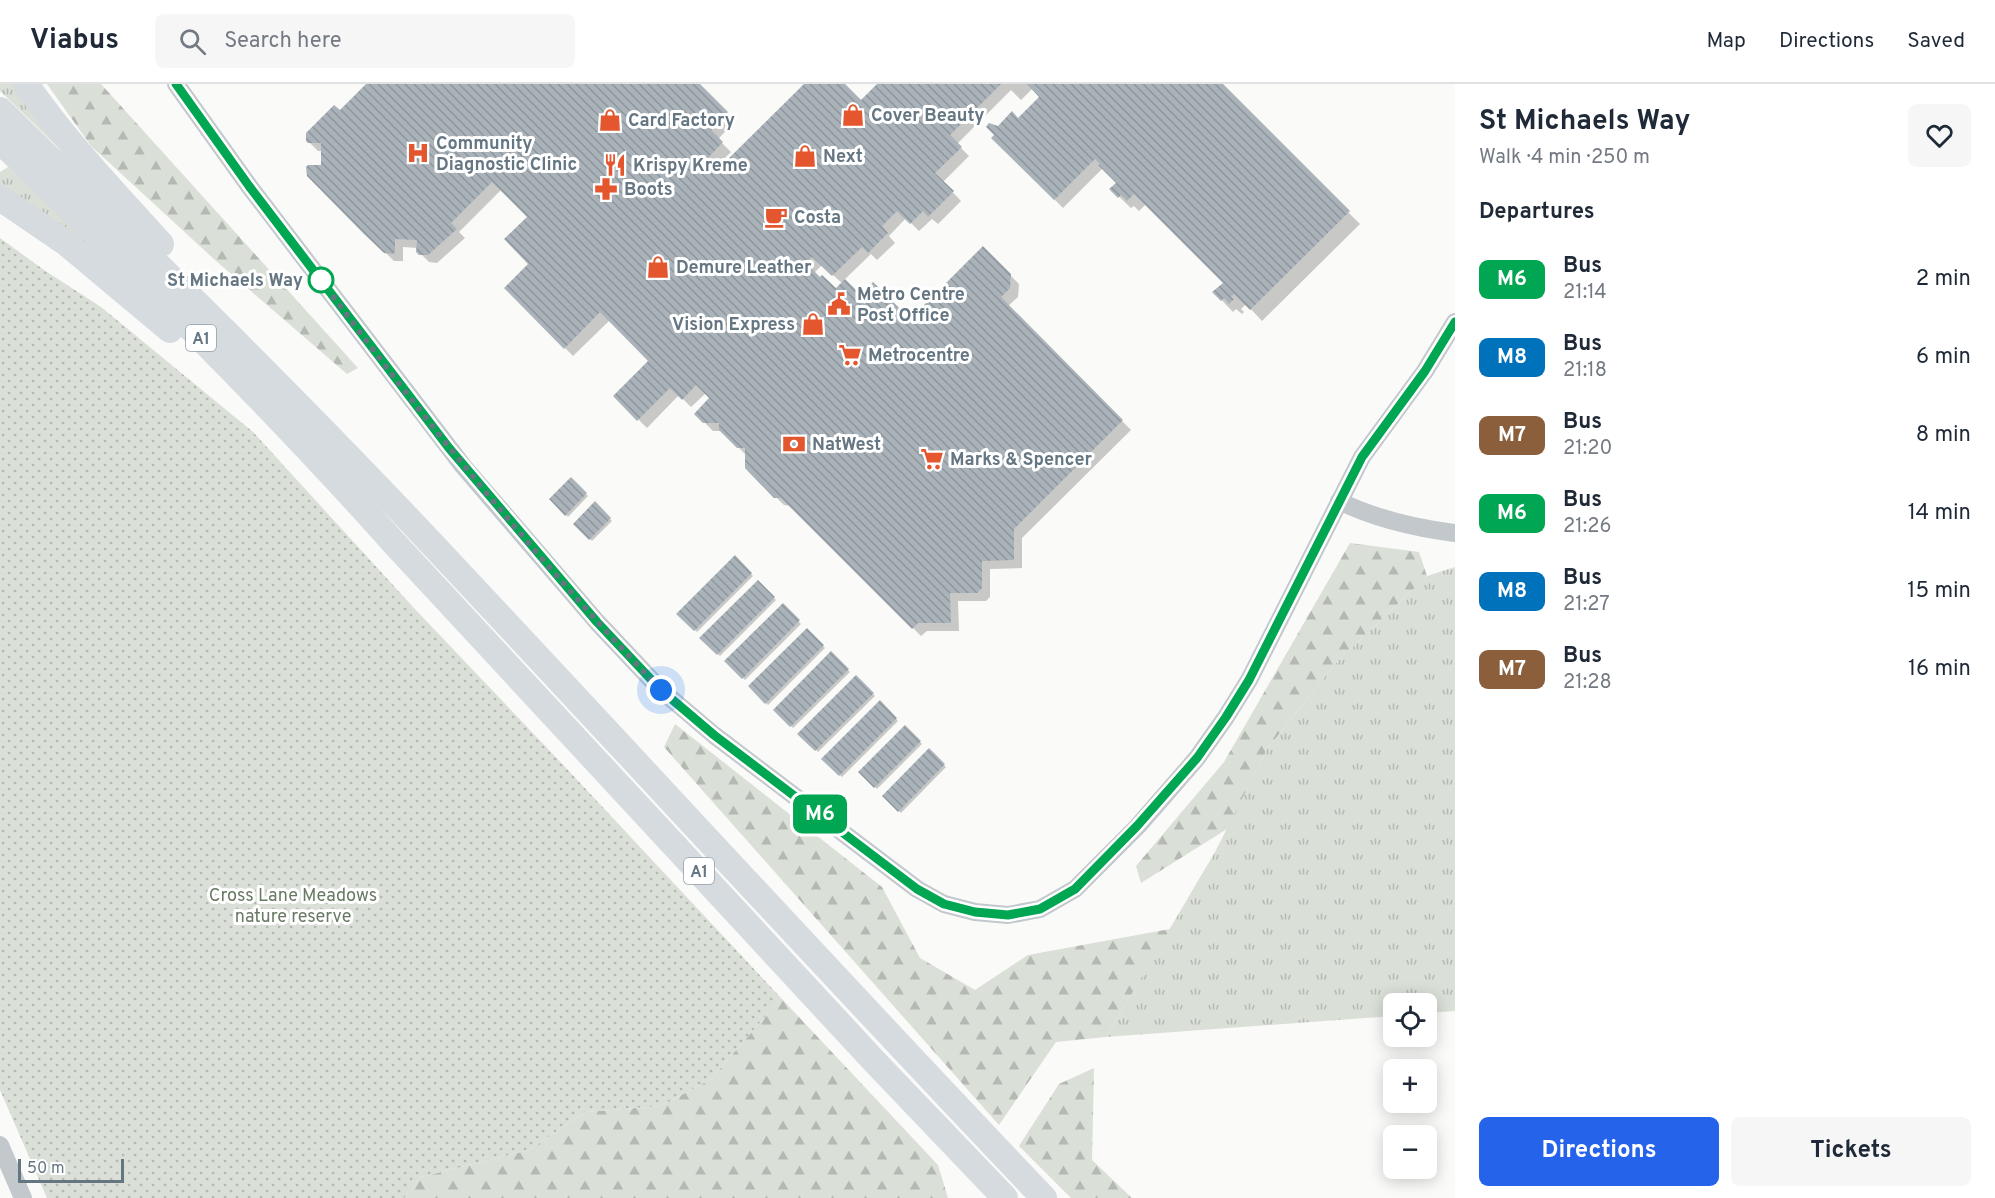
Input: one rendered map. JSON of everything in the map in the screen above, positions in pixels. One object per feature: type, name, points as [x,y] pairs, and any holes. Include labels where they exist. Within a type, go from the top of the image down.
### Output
[{"type":"highway","points":[[26,84],[81,156],[272,364],[364,473]]},
{"type":"highway","name":"A1","points":[[0,110],[172,276],[364,473],[1044,1198]]},
{"type":"highway","name":"A1","points":[[0,141],[214,352],[338,480],[875,1062],[1005,1198]]},
{"type":"highway","points":[[0,198],[66,243],[174,334],[221,378],[323,486],[394,543]]},
{"type":"street","points":[[176,84],[249,186],[449,448],[597,622],[661,690],[714,735],[917,889],[944,904],[975,912],[1008,915],[1040,909],[1075,889],[1137,826],[1197,758],[1243,689],[1362,457],[1425,371],[1455,322]]},
{"type":"street","points":[[1339,501],[1367,514],[1400,524],[1455,533]]},
{"type":"street","points":[[0,1145],[23,1198]]},
{"type":"green space","points":[[0,84],[16,84],[71,160],[0,91]]},
{"type":"green space","points":[[47,84],[101,84],[358,368],[347,374],[215,260],[91,146]]},
{"type":"green space","points":[[8,167],[114,263],[0,187],[0,172]]},
{"type":"green space","name":"Cross Lane Meadows nature reserve","points":[[0,238],[101,307],[253,432],[413,607],[781,998],[711,1079],[661,1106],[585,1112],[529,1150],[421,1177],[404,1198],[47,1198],[0,1090]]},
{"type":"green space","points":[[1350,543],[1419,552],[1427,576],[1336,663],[1267,749],[1227,829],[1141,883],[1136,866],[1224,762]]},
{"type":"green space","points":[[1455,567],[1455,1011],[1437,1012],[1437,993],[1383,993],[1383,1017],[1106,1037],[1215,852],[1267,749],[1336,663],[1427,576]]},
{"type":"green space","points":[[675,724],[882,887],[920,958],[975,990],[1028,955],[1170,929],[1106,1037],[1056,1042],[999,1125],[664,747]]},
{"type":"green space","points":[[781,998],[938,1165],[948,1198],[404,1198],[421,1177],[529,1150],[585,1112],[661,1106],[711,1079]]},
{"type":"green space","points":[[1094,1068],[1092,1160],[1132,1198],[1071,1198],[1019,1146],[1059,1084]]},
{"type":"building","name":"Metrocentre","points":[[366,84],[700,84],[728,112],[711,130],[723,142],[705,161],[715,172],[804,84],[845,84],[861,100],[877,84],[1001,84],[950,135],[962,147],[935,173],[954,191],[928,217],[923,211],[910,224],[897,211],[882,226],[888,233],[868,253],[862,247],[832,276],[812,257],[806,263],[836,288],[845,279],[861,295],[873,282],[910,319],[983,246],[1011,274],[1010,288],[1001,297],[1123,420],[1014,529],[1014,560],[982,561],[982,588],[977,593],[950,593],[951,623],[918,623],[912,629],[781,498],[774,498],[745,468],[745,448],[737,448],[719,430],[719,423],[703,423],[694,414],[709,398],[696,385],[682,400],[670,388],[637,421],[613,396],[648,361],[600,312],[564,349],[504,288],[528,264],[504,239],[527,217],[492,182],[451,223],[457,229],[428,255],[419,255],[416,252],[417,240],[395,239],[395,252],[393,254],[384,253],[363,233],[307,176],[306,167],[308,165],[321,165],[321,143],[308,143],[306,133],[334,105],[340,110]]},
{"type":"building","points":[[1027,84],[1223,84],[1350,211],[1250,310],[1234,294],[1231,297],[1234,299],[1229,304],[1224,298],[1221,301],[1212,292],[1223,283],[1134,194],[1127,201],[1121,195],[1118,198],[1109,189],[1116,183],[1095,159],[1054,200],[991,138],[994,135],[986,127],[989,123],[998,126],[1012,111],[1018,118],[1039,97]]},
{"type":"building","points":[[571,477],[587,493],[565,516],[549,499]]},
{"type":"building","points":[[595,501],[611,518],[589,540],[573,524]]},
{"type":"building","points":[[735,555],[752,573],[694,631],[676,614]]},
{"type":"building","points":[[758,580],[775,597],[717,655],[699,638]]},
{"type":"building","points":[[783,603],[800,620],[742,679],[724,661]]},
{"type":"building","points":[[807,628],[824,645],[765,704],[748,686]]},
{"type":"building","points":[[831,651],[849,669],[790,727],[773,710]]},
{"type":"building","points":[[856,675],[874,693],[815,751],[797,734]]},
{"type":"building","points":[[880,700],[897,718],[839,776],[821,759]]},
{"type":"building","points":[[905,725],[921,741],[874,788],[858,772]]},
{"type":"building","points":[[929,748],[945,764],[898,812],[882,796]]},
{"type":"bus line","name":"M6","points":[[176,84],[249,186],[464,466],[597,622],[661,690],[714,735],[917,889],[944,904],[975,912],[1008,915],[1040,909],[1075,889],[1137,826],[1197,758],[1249,680],[1362,457],[1425,371],[1455,322]]},
{"type":"place","name":"Cover Beauty","points":[[853,115]]},
{"type":"place","name":"Card Factory","points":[[610,120]]},
{"type":"place","name":"Community Diagnostic Clinic","points":[[418,153]]},
{"type":"place","name":"Next","points":[[805,156]]},
{"type":"place","name":"Krispy Kreme","points":[[615,165]]},
{"type":"place","name":"Boots","points":[[606,189]]},
{"type":"place","name":"Costa","points":[[776,217]]},
{"type":"place","name":"Demure Leather","points":[[658,267]]},
{"type":"place","name":"St Michaels Way","points":[[321,280]]},
{"type":"place","name":"Metro Centre Post Office","points":[[839,304]]},
{"type":"place","name":"Vision Express","points":[[813,324]]},
{"type":"place","name":"Metrocentre","points":[[850,355]]},
{"type":"place","name":"NatWest","points":[[794,444]]},
{"type":"place","name":"Marks & Spencer","points":[[932,459]]},
{"type":"route","points":[[321,280],[408,395],[520,534],[597,622],[661,690]]}]
